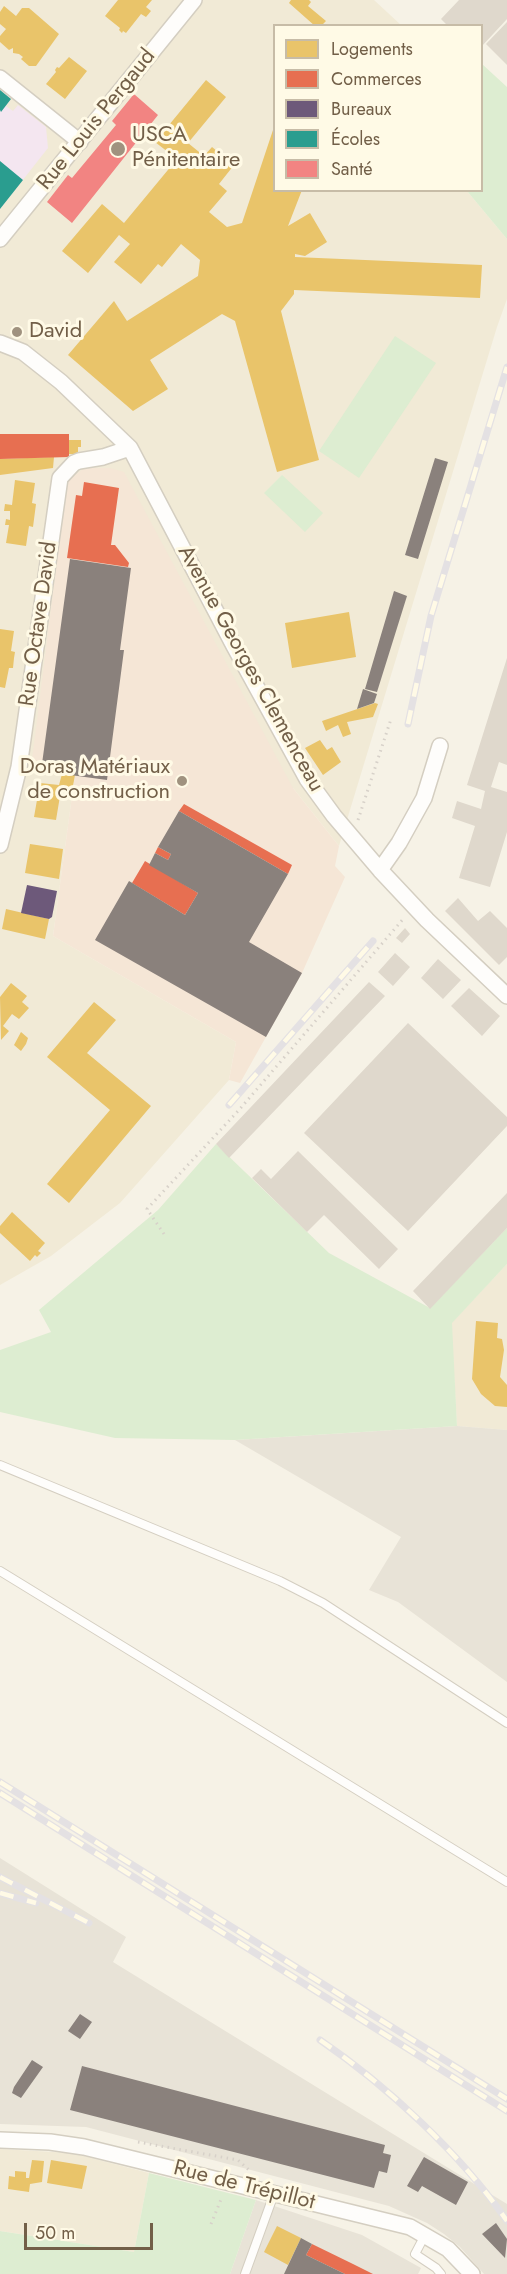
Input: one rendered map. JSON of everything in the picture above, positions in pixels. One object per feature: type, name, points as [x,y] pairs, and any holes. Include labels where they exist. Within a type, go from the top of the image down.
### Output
[{"type":"street","name":"Rue Louis Pergaud","points":[[0,239],[194,0]]},
{"type":"street","points":[[0,78],[80,142]]},
{"type":"street","points":[[0,333],[23,352]]},
{"type":"street","name":"Avenue Georges Clemenceau","points":[[0,343],[23,352],[61,382],[130,448],[302,769],[329,809],[352,839],[414,906],[507,996]]},
{"type":"street","name":"Rue Octave David","points":[[0,845],[19,767],[60,478],[79,460],[103,457],[130,448]]},
{"type":"street","points":[[380,870],[399,843],[424,798],[440,746]]},
{"type":"street","name":"Rue de Trépillot","points":[[0,2140],[50,2142],[84,2147],[410,2227],[448,2249],[472,2274]]},
{"type":"lane","points":[[0,1465],[280,1581],[323,1603],[507,1723]]},
{"type":"lane","points":[[0,1571],[507,1882]]},
{"type":"lane","points":[[245,2274],[274,2194]]},
{"type":"lane","points":[[425,2235],[415,2254],[441,2274]]},
{"type":"path","points":[[352,839],[391,719]]},
{"type":"path","points":[[164,1234],[147,1209],[239,1110],[414,906]]},
{"type":"path","points":[[211,2224],[228,2182]]},
{"type":"shaded area","points":[[0,0],[374,0],[400,24],[273,24],[273,192],[468,192],[507,239],[507,299],[339,846],[293,788],[31,768],[75,774],[53,936],[236,1042],[229,1080],[120,1203],[51,1256],[0,1285]]},
{"type":"shaded area","points":[[0,90],[11,99],[6,106],[13,111],[18,105],[46,127],[48,148],[0,209]]},
{"type":"shaded area","name":"Doras Matériaux de construction","points":[[84,468],[110,468],[124,472],[293,788],[339,846],[335,866],[345,877],[302,973],[240,1083],[229,1080],[236,1042],[53,936],[75,774],[31,768],[67,482]]},
{"type":"shaded area","points":[[507,1264],[507,1430],[457,1426],[451,1323]]},
{"type":"shaded area","points":[[457,1426],[507,1430],[507,1682],[398,1602],[369,1590],[401,1537],[235,1440]]},
{"type":"shaded area","points":[[0,1858],[126,1937],[113,1962],[507,2204],[507,2274],[484,2274],[460,2247],[444,2234],[427,2223],[389,2206],[86,2127],[0,2124]]},
{"type":"shaded area","points":[[0,2149],[72,2153],[149,2173],[134,2252],[0,2231]]},
{"type":"shaded area","points":[[256,2200],[362,2235],[421,2268],[418,2274],[230,2274]]},
{"type":"green space","points":[[483,65],[507,87],[507,239],[468,192],[483,192]]},
{"type":"green space","points":[[395,336],[436,363],[359,478],[319,451]]},
{"type":"green space","points":[[282,475],[323,513],[305,532],[264,493]]},
{"type":"green space","points":[[216,1144],[329,1253],[430,1308],[507,1228],[507,1264],[452,1323],[457,1426],[235,1440],[115,1438],[0,1412],[0,1350],[51,1332],[39,1310],[158,1210]]},
{"type":"green space","points":[[149,2173],[256,2200],[230,2274],[0,2274],[0,2231],[134,2252]]},
{"type":"building: Logements","points":[[118,0],[152,0],[146,7],[151,11],[146,17],[141,14],[126,33],[123,31],[122,33],[120,28],[105,16]]},
{"type":"building: Logements","points":[[291,0],[309,0],[311,2],[308,6],[326,21],[323,24],[313,24],[289,3]]},
{"type":"building: Logements","points":[[4,6],[16,16],[22,8],[29,8],[59,34],[36,66],[29,66],[21,59],[23,57],[13,53],[13,48],[9,50],[0,42],[0,36],[6,29],[0,24],[0,12]]},
{"type":"building: Logements","points":[[69,57],[87,71],[65,99],[46,84],[56,72],[57,67],[59,68]]},
{"type":"building: Logements","points":[[206,80],[226,97],[188,143],[204,156],[212,147],[234,165],[219,184],[227,191],[209,212],[227,227],[242,223],[273,130],[273,192],[301,192],[288,226],[310,213],[327,242],[305,256],[295,254],[295,257],[482,265],[480,298],[294,290],[294,294],[281,311],[319,460],[277,472],[235,321],[222,314],[150,360],[168,389],[133,411],[68,355],[114,301],[127,321],[198,276],[200,260],[181,244],[162,267],[158,264],[141,284],[114,262],[130,244],[119,235],[88,273],[62,251],[102,204],[124,223],[177,159],[155,142]]},
{"type":"building: Logements","points":[[69,440],[81,440],[78,454],[69,454]]},
{"type":"building: Logements","points":[[54,457],[53,468],[0,475],[0,459]]},
{"type":"building: Logements","points":[[15,480],[35,483],[32,503],[36,504],[33,527],[29,526],[26,546],[6,543],[9,525],[5,525],[6,519],[10,520],[10,511],[4,511],[5,504],[12,505]]},
{"type":"building: Logements","points":[[349,612],[356,657],[292,668],[285,623]]},
{"type":"building: Logements","points":[[0,629],[14,631],[11,651],[15,652],[13,668],[9,668],[5,688],[0,687]]},
{"type":"building: Logements","points":[[375,703],[378,704],[373,717],[347,722],[351,734],[343,737],[338,725],[326,731],[322,721]]},
{"type":"building: Logements","points":[[320,740],[327,750],[332,747],[341,762],[323,775],[305,748]]},
{"type":"building: Logements","points":[[62,774],[75,775],[72,791],[61,790],[56,820],[34,817],[40,783],[59,785]]},
{"type":"building: Logements","points":[[30,844],[63,849],[59,879],[25,873]]},
{"type":"building: Logements","points":[[6,909],[49,919],[45,939],[2,929]]},
{"type":"building: Logements","points":[[11,983],[27,996],[22,1002],[29,1008],[19,1019],[12,1014],[3,1026],[9,1031],[1,1040],[0,997]]},
{"type":"building: Logements","points":[[94,1002],[116,1020],[87,1053],[151,1106],[69,1203],[47,1184],[110,1110],[47,1057]]},
{"type":"building: Logements","points":[[21,1032],[28,1038],[21,1051],[14,1045]]},
{"type":"building: Logements","points":[[12,1212],[45,1243],[38,1251],[41,1253],[37,1257],[35,1255],[30,1261],[0,1233],[0,1226]]},
{"type":"building: Logements","points":[[476,1321],[498,1323],[497,1338],[502,1339],[504,1350],[500,1377],[507,1385],[507,1407],[495,1406],[481,1394],[472,1379]]},
{"type":"building: Logements","points":[[32,2160],[44,2161],[42,2182],[30,2184],[29,2192],[8,2189],[9,2176],[15,2177],[15,2171],[26,2172],[26,2178],[29,2178]]},
{"type":"building: Logements","points":[[51,2160],[87,2166],[82,2189],[47,2183]]},
{"type":"building: Logements","points":[[277,2226],[301,2238],[288,2265],[264,2252]]},
{"type":"building: Commerces","points":[[0,434],[69,434],[69,457],[0,459]]},
{"type":"building: Commerces","points":[[84,482],[119,488],[111,545],[115,545],[129,563],[128,567],[67,558],[76,495],[82,496]]},
{"type":"building: Commerces","points":[[184,804],[292,865],[288,874],[179,811]]},
{"type":"building: Commerces","points":[[158,847],[171,854],[168,860],[155,853]]},
{"type":"building: Commerces","points":[[145,861],[198,893],[185,915],[132,883]]},
{"type":"building: Commerces","points":[[312,2244],[373,2274],[345,2274],[306,2255]]},
{"type":"building: Bureaux","points":[[27,885],[57,891],[52,917],[49,919],[21,913]]},
{"type":"building: Écoles","points":[[0,90],[11,99],[1,112],[0,110]]},
{"type":"building: Écoles","points":[[0,161],[23,180],[0,209]]},
{"type":"building: Santé","points":[[134,94],[158,115],[72,223],[47,202],[68,175],[72,178],[116,125],[112,121]]},
{"type":"building: Industrie","points":[[435,458],[448,462],[418,559],[405,555]]},
{"type":"building: Industrie","points":[[70,559],[131,568],[120,650],[124,650],[107,780],[41,771]]},
{"type":"building: Industrie","points":[[394,591],[407,596],[377,692],[365,689]]},
{"type":"building: Industrie","points":[[363,689],[377,694],[374,703],[357,709]]},
{"type":"building: Industrie","points":[[179,811],[288,874],[249,942],[302,973],[266,1037],[95,940],[129,881],[185,915],[198,893],[149,865],[155,853],[168,860],[171,854],[158,847]]},
{"type":"building: Industrie","points":[[80,2014],[92,2022],[80,2039],[68,2031]]},
{"type":"building: Industrie","points":[[32,2060],[43,2067],[21,2098],[12,2093]]},
{"type":"building: Industrie","points":[[82,2066],[385,2145],[383,2153],[391,2155],[387,2173],[379,2171],[374,2188],[70,2110]]},
{"type":"building: Industrie","points":[[424,2157],[468,2182],[456,2205],[422,2186],[418,2192],[407,2186]]},
{"type":"building: Industrie","points":[[496,2223],[507,2239],[505,2258],[482,2234]]},
{"type":"building: Industrie","points":[[301,2238],[312,2244],[306,2255],[345,2274],[284,2274]]},
{"type":"building: Autres","points":[[459,0],[507,0],[507,19],[483,45],[483,24],[446,24],[441,19]]},
{"type":"building: Autres","points":[[507,22],[507,65],[486,44]]},
{"type":"building: Autres","points":[[507,658],[507,765],[499,762],[491,787],[507,792],[507,832],[490,887],[459,878],[475,826],[452,818],[457,801],[481,809],[485,791],[467,785]]},
{"type":"building: Autres","points":[[458,898],[478,921],[490,911],[507,928],[507,957],[499,965],[445,911]]},
{"type":"building: Autres","points":[[405,928],[410,934],[402,943],[396,938]]},
{"type":"building: Autres","points":[[395,953],[410,967],[393,986],[378,972]]},
{"type":"building: Autres","points":[[438,959],[461,980],[443,999],[421,978]]},
{"type":"building: Autres","points":[[369,982],[385,996],[229,1158],[216,1144]]},
{"type":"building: Autres","points":[[469,988],[500,1016],[482,1036],[451,1006]]},
{"type":"building: Autres","points":[[408,1023],[507,1117],[507,1126],[408,1231],[304,1133]]},
{"type":"building: Autres","points":[[298,1151],[398,1249],[379,1269],[324,1215],[307,1232],[252,1178],[261,1169],[271,1179]]},
{"type":"building: Autres","points":[[507,1193],[507,1228],[430,1309],[413,1291]]},
{"type":"railway","points":[[408,724],[431,616],[507,367]]},
{"type":"railway","points":[[229,1105],[373,941]]},
{"type":"railway","points":[[0,1782],[507,2099]]},
{"type":"railway","points":[[0,1793],[507,2111]]},
{"type":"railway","points":[[0,1877],[89,1923]]},
{"type":"railway","points":[[0,1893],[36,1903]]},
{"type":"railway","points":[[320,2040],[371,2078],[421,2122],[468,2171],[507,2221]]},
{"type":"place","name":"USCA Pénitentaire","points":[[118,149]]},
{"type":"place","name":"David","points":[[17,332]]},
{"type":"place","name":"Doras Matériaux de construction","points":[[182,781]]}]
